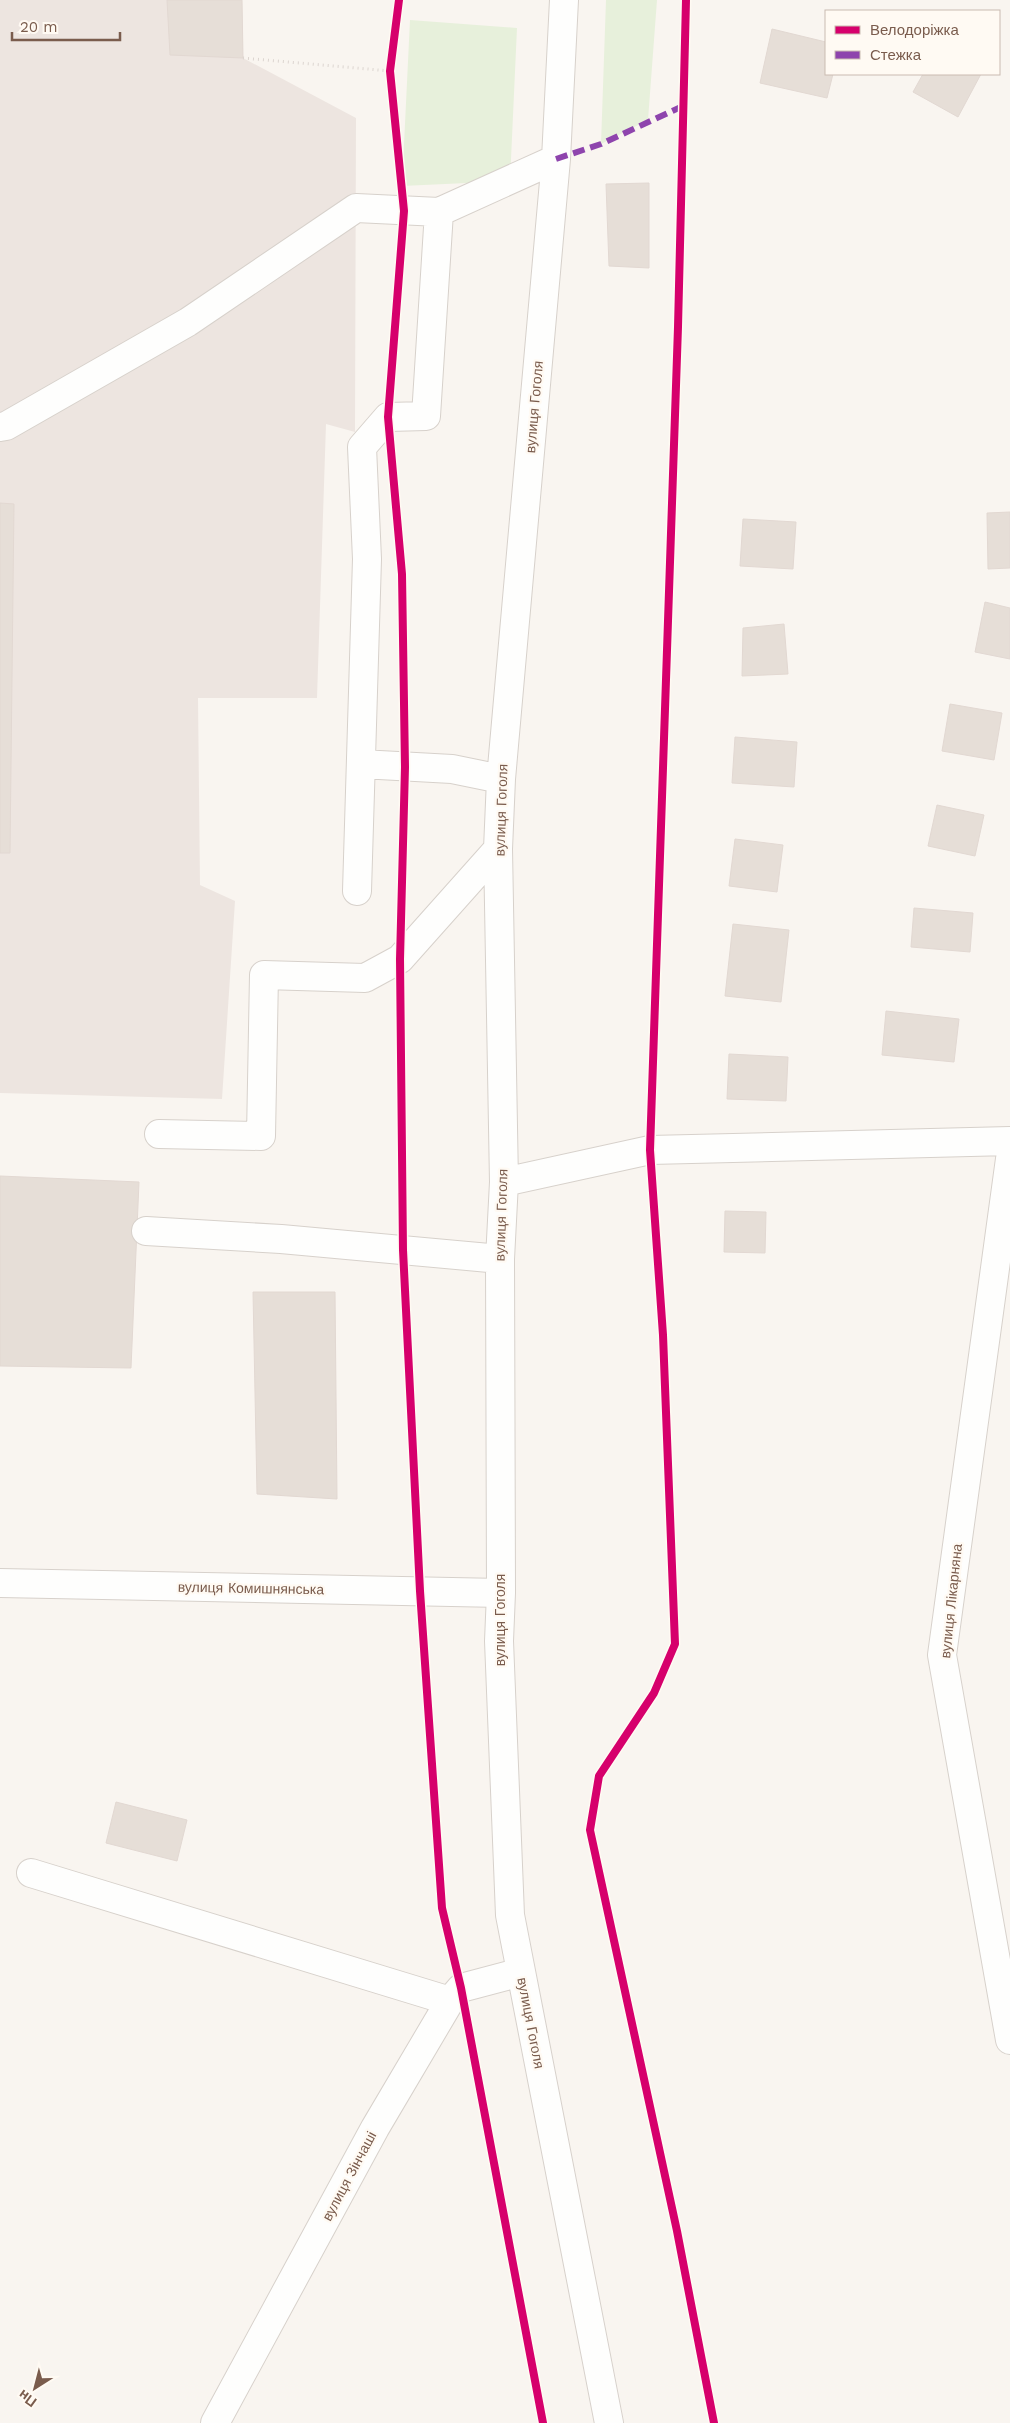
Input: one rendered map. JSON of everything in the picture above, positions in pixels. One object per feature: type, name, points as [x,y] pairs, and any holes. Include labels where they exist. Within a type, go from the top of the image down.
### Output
[{"type":"street","name":"вулиця Гоголя","points":[[564,0],[556,159],[501,779],[498,849],[504,1182],[500,1259],[501,1593],[499,1641],[510,1915],[609,2423]]},
{"type":"street","points":[[0,427],[6,426],[188,322],[356,208],[438,212],[556,159]]},
{"type":"street","points":[[357,891],[367,559],[362,447],[388,417],[426,416],[438,212]]},
{"type":"street","points":[[361,764],[452,769],[501,779]]},
{"type":"street","points":[[159,1134],[261,1136],[264,975],[365,978],[400,959],[498,849]]},
{"type":"street","points":[[504,1182],[650,1150],[1010,1140]]},
{"type":"street","name":"вулиця Лікарняна","points":[[1010,1159],[942,1655],[1010,2040]]},
{"type":"street","points":[[146,1231],[281,1239],[500,1259]]},
{"type":"street","name":"вулиця Комишнянська","points":[[0,1583],[501,1593]]},
{"type":"street","points":[[31,1873],[450,2001]]},
{"type":"street","name":"вулиця Зінчаші","points":[[215,2423],[374,2128],[450,2001],[461,1988],[521,1972]]},
{"type":"path","points":[[243,58],[390,70]]},
{"type":"path","points":[[391,80],[390,70],[392,62]]},
{"type":"shaded area","points":[[0,0],[242,0],[243,58],[356,118],[355,432],[326,424],[317,698],[198,698],[200,885],[235,901],[222,1099],[0,1093]]},
{"type":"green space","points":[[606,0],[657,0],[648,120],[601,144]]},
{"type":"green space","points":[[410,20],[517,28],[510,181],[402,186]]},
{"type":"building","points":[[167,0],[242,0],[243,58],[170,55]]},
{"type":"building","points":[[772,29],[825,42],[825,75],[833,75],[827,98],[760,83]]},
{"type":"building","points":[[922,75],[980,75],[958,117],[913,92]]},
{"type":"building","points":[[649,183],[649,268],[609,266],[606,184]]},
{"type":"building","points":[[0,503],[14,504],[10,853],[0,853]]},
{"type":"building","points":[[1010,512],[1010,568],[988,569],[987,513]]},
{"type":"building","points":[[743,519],[796,522],[793,569],[740,566]]},
{"type":"building","points":[[985,602],[1010,608],[1010,659],[975,652]]},
{"type":"building","points":[[784,624],[788,674],[742,676],[743,628]]},
{"type":"building","points":[[950,704],[1002,713],[994,760],[942,751]]},
{"type":"building","points":[[735,737],[797,742],[794,787],[732,783]]},
{"type":"building","points":[[937,805],[984,815],[975,856],[928,846]]},
{"type":"building","points":[[735,839],[783,845],[777,892],[729,886]]},
{"type":"building","points":[[914,908],[973,913],[970,952],[911,947]]},
{"type":"building","points":[[733,924],[789,930],[781,1002],[725,996]]},
{"type":"building","points":[[886,1011],[959,1019],[954,1062],[882,1055]]},
{"type":"building","points":[[729,1054],[788,1057],[786,1101],[727,1099]]},
{"type":"building","points":[[0,1176],[139,1182],[131,1368],[0,1366]]},
{"type":"building","points":[[725,1211],[766,1212],[765,1253],[724,1252]]},
{"type":"building","points":[[253,1292],[335,1292],[337,1499],[257,1494]]},
{"type":"building","points":[[116,1802],[187,1820],[177,1861],[106,1843]]},
{"type":"marked path","points":[[556,159],[601,144],[683,106]]},
{"type":"cycle path","points":[[399,0],[390,71],[404,211],[388,417],[402,574],[405,767],[400,959],[403,1250],[420,1591],[442,1908],[461,1988],[543,2423]]},
{"type":"cycle path","points":[[686,0],[678,327],[650,1150],[663,1335],[675,1644],[654,1693],[599,1776],[590,1830],[677,2231],[714,2423]]}]
